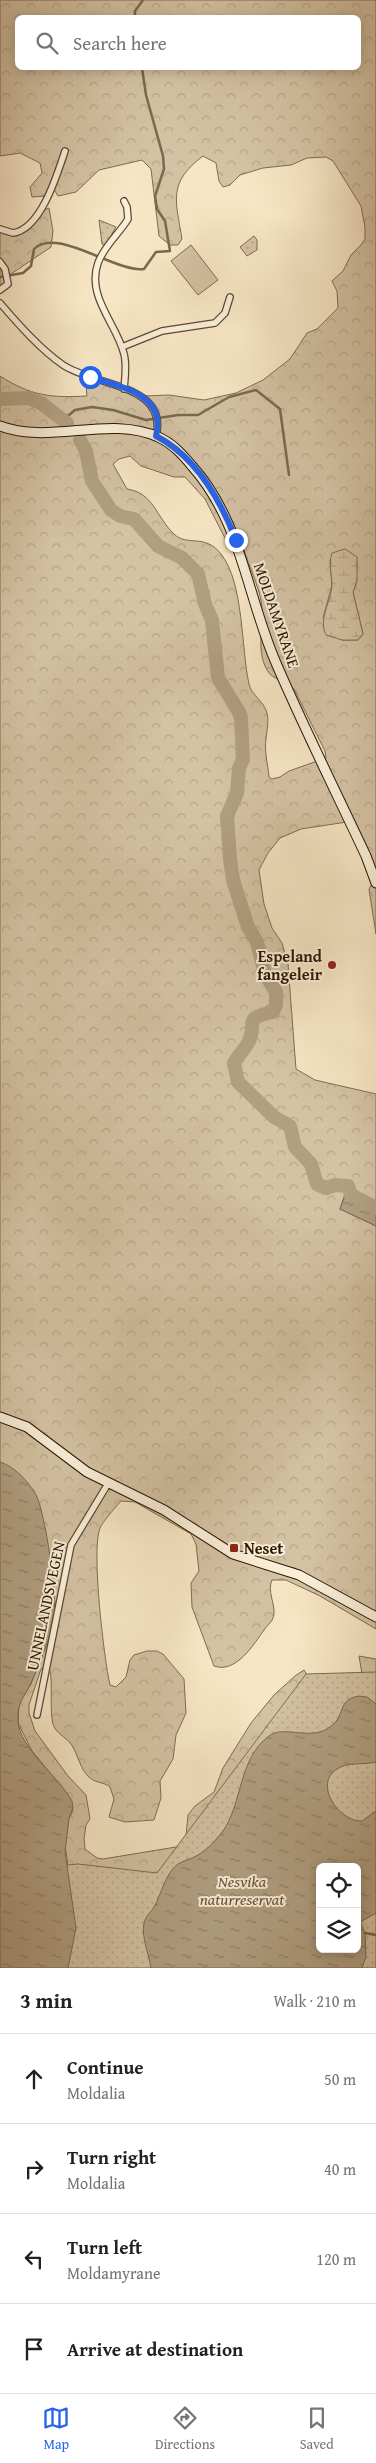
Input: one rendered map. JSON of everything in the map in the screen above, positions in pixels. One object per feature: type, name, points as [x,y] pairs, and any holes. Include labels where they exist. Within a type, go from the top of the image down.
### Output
[{"type":"street","points":[[0,229],[13,233],[29,226],[48,196],[65,151]]},
{"type":"street","points":[[124,201],[128,219],[103,252],[95,273],[96,289],[122,347],[126,363],[124,389]]},
{"type":"street","points":[[0,262],[8,284],[0,290]]},
{"type":"street","points":[[122,347],[162,332],[216,323],[225,313],[230,297]]},
{"type":"street","points":[[0,303],[29,334],[63,364],[90,377],[146,398],[153,406],[158,420],[156,436]]},
{"type":"street","name":"MOLDAMYRANE","points":[[0,426],[36,433],[121,430],[156,436],[166,441],[186,459],[205,481],[221,506],[236,540],[275,662],[366,856],[376,883]]},
{"type":"street","points":[[0,1417],[27,1427],[87,1472],[164,1510],[233,1554],[299,1575],[376,1617]]},
{"type":"street","name":"UNNELANDSVEGEN","points":[[37,1715],[71,1545],[109,1482]]},
{"type":"green space","points":[[0,0],[376,0],[376,934],[369,889],[374,880],[347,822],[301,829],[280,838],[268,853],[259,870],[264,904],[272,928],[282,943],[288,964],[296,1069],[315,1080],[376,1094],[376,1202],[353,1192],[352,1187],[347,1188],[340,1209],[376,1226],[376,1629],[320,1596],[286,1580],[272,1580],[270,1588],[274,1614],[271,1621],[250,1650],[237,1662],[230,1666],[214,1666],[192,1607],[191,1583],[199,1571],[196,1544],[191,1534],[135,1502],[121,1501],[101,1526],[98,1540],[99,1605],[110,1685],[116,1687],[126,1677],[130,1660],[134,1655],[147,1651],[157,1651],[163,1654],[184,1679],[186,1713],[176,1735],[173,1759],[160,1781],[161,1798],[154,1820],[125,1822],[109,1817],[114,1799],[110,1787],[92,1780],[87,1775],[71,1744],[54,1727],[50,1670],[48,1666],[41,1669],[29,1705],[29,1713],[35,1731],[68,1776],[86,1795],[90,1819],[86,1825],[85,1849],[97,1858],[103,1859],[182,1846],[186,1836],[188,1815],[195,1806],[214,1792],[223,1768],[251,1723],[274,1695],[295,1676],[304,1670],[307,1675],[170,1874],[72,1892],[65,1845],[69,1818],[73,1811],[64,1790],[32,1751],[18,1723],[19,1703],[31,1684],[49,1636],[55,1603],[47,1542],[38,1500],[21,1476],[0,1462],[0,376],[32,392],[63,397],[87,396],[85,374],[144,396],[169,395],[204,400],[236,393],[263,380],[290,359],[307,333],[317,329],[338,308],[337,291],[332,281],[343,271],[351,255],[365,239],[365,227],[361,206],[333,161],[326,157],[307,158],[291,165],[263,168],[240,175],[230,185],[223,187],[219,181],[216,163],[203,156],[184,175],[179,184],[177,203],[182,239],[178,245],[170,245],[159,236],[151,169],[142,160],[99,170],[76,192],[58,196],[55,191],[49,189],[45,196],[32,197],[30,187],[42,173],[40,163],[20,153],[0,156]],"holes":[[[130,456],[141,466],[174,477],[185,477],[205,499],[228,544],[244,550],[261,601],[263,662],[270,674],[294,689],[325,751],[326,758],[289,771],[280,777],[272,779],[269,777],[265,748],[268,723],[267,713],[250,688],[238,598],[228,566],[221,554],[209,544],[179,538],[143,495],[127,489],[113,464],[119,459]],[[330,560],[357,564],[356,585],[353,592],[363,634],[358,640],[342,640],[323,618],[332,585]]]},
{"type":"green space","points":[[49,208],[53,231],[51,247],[8,276],[9,281],[0,290],[0,228],[14,234],[24,233],[39,212]]},
{"type":"green space","points":[[99,220],[116,227],[105,246],[102,244]]},
{"type":"green space","points":[[254,236],[257,240],[257,250],[247,256],[240,247]]},
{"type":"green space","points":[[191,245],[218,280],[198,295],[171,261]]},
{"type":"green space","points":[[345,549],[357,557],[357,581],[353,592],[363,634],[358,640],[342,640],[326,635],[323,623],[332,585],[330,565],[332,553]]},
{"type":"green space","points":[[359,1656],[376,1659],[376,1687],[363,1680]]},
{"type":"green space","name":"Nesvika naturreservat","points":[[376,1672],[376,1968],[49,1968],[35,1868],[78,1864],[157,1873],[306,1674]]},
{"type":"water","points":[[349,1185],[353,1192],[376,1202],[376,1226],[340,1209]]},
{"type":"water","points":[[0,1462],[11,1467],[21,1475],[36,1495],[40,1504],[50,1556],[55,1608],[54,1618],[41,1659],[18,1710],[18,1721],[25,1742],[72,1801],[73,1808],[69,1818],[65,1852],[76,1928],[68,1968],[0,1968]]},
{"type":"water","name":"Nesvika naturreservat","points":[[359,1696],[367,1697],[376,1704],[376,1762],[351,1764],[337,1769],[330,1776],[328,1792],[338,1809],[353,1820],[362,1821],[376,1811],[376,1913],[361,1921],[361,1863],[316,1863],[316,1953],[361,1953],[361,1924],[365,1933],[366,1957],[362,1968],[151,1968],[143,1928],[144,1923],[154,1907],[170,1872],[180,1863],[202,1853],[223,1831],[234,1807],[246,1769],[259,1745],[275,1733],[311,1733],[327,1729],[337,1719],[347,1701]]},
{"type":"waterway","points":[[135,15],[135,11],[143,0]]},
{"type":"waterway","points":[[0,277],[23,273],[31,266],[34,249],[44,243],[71,246],[118,264],[144,269],[156,252],[170,251],[165,221],[157,209],[155,196],[164,169],[163,156],[146,95],[142,70]]},
{"type":"waterway","points":[[59,417],[69,415],[75,410],[92,407],[113,410],[146,420],[178,415],[198,415],[229,397],[256,390],[280,409],[289,475]]},
{"type":"waterway","points":[[0,399],[29,398],[42,404],[67,423]]},
{"type":"waterway","points":[[80,440],[86,451],[92,481],[111,510],[120,516],[134,519],[158,546],[182,558],[198,574],[205,604],[212,620],[218,678],[239,712],[241,719],[243,759],[239,768],[237,793],[227,816],[230,859],[233,880],[248,927],[257,942],[265,974],[276,992],[276,1005],[273,1012],[253,1020],[248,1043],[234,1063],[238,1082],[274,1117],[290,1126],[295,1147],[311,1164],[317,1184],[326,1188],[335,1185],[348,1186],[351,1195],[376,1208]]},
{"type":"waterway","points":[[365,1933],[376,1935]]},
{"type":"place","name":"Espeland fangeleir","points":[[332,965]]},
{"type":"place","name":"Neset","points":[[234,1548]]},
{"type":"route","points":[[90,377],[146,398],[157,413],[158,428],[156,436],[178,450],[205,481],[221,506],[236,540]]}]
